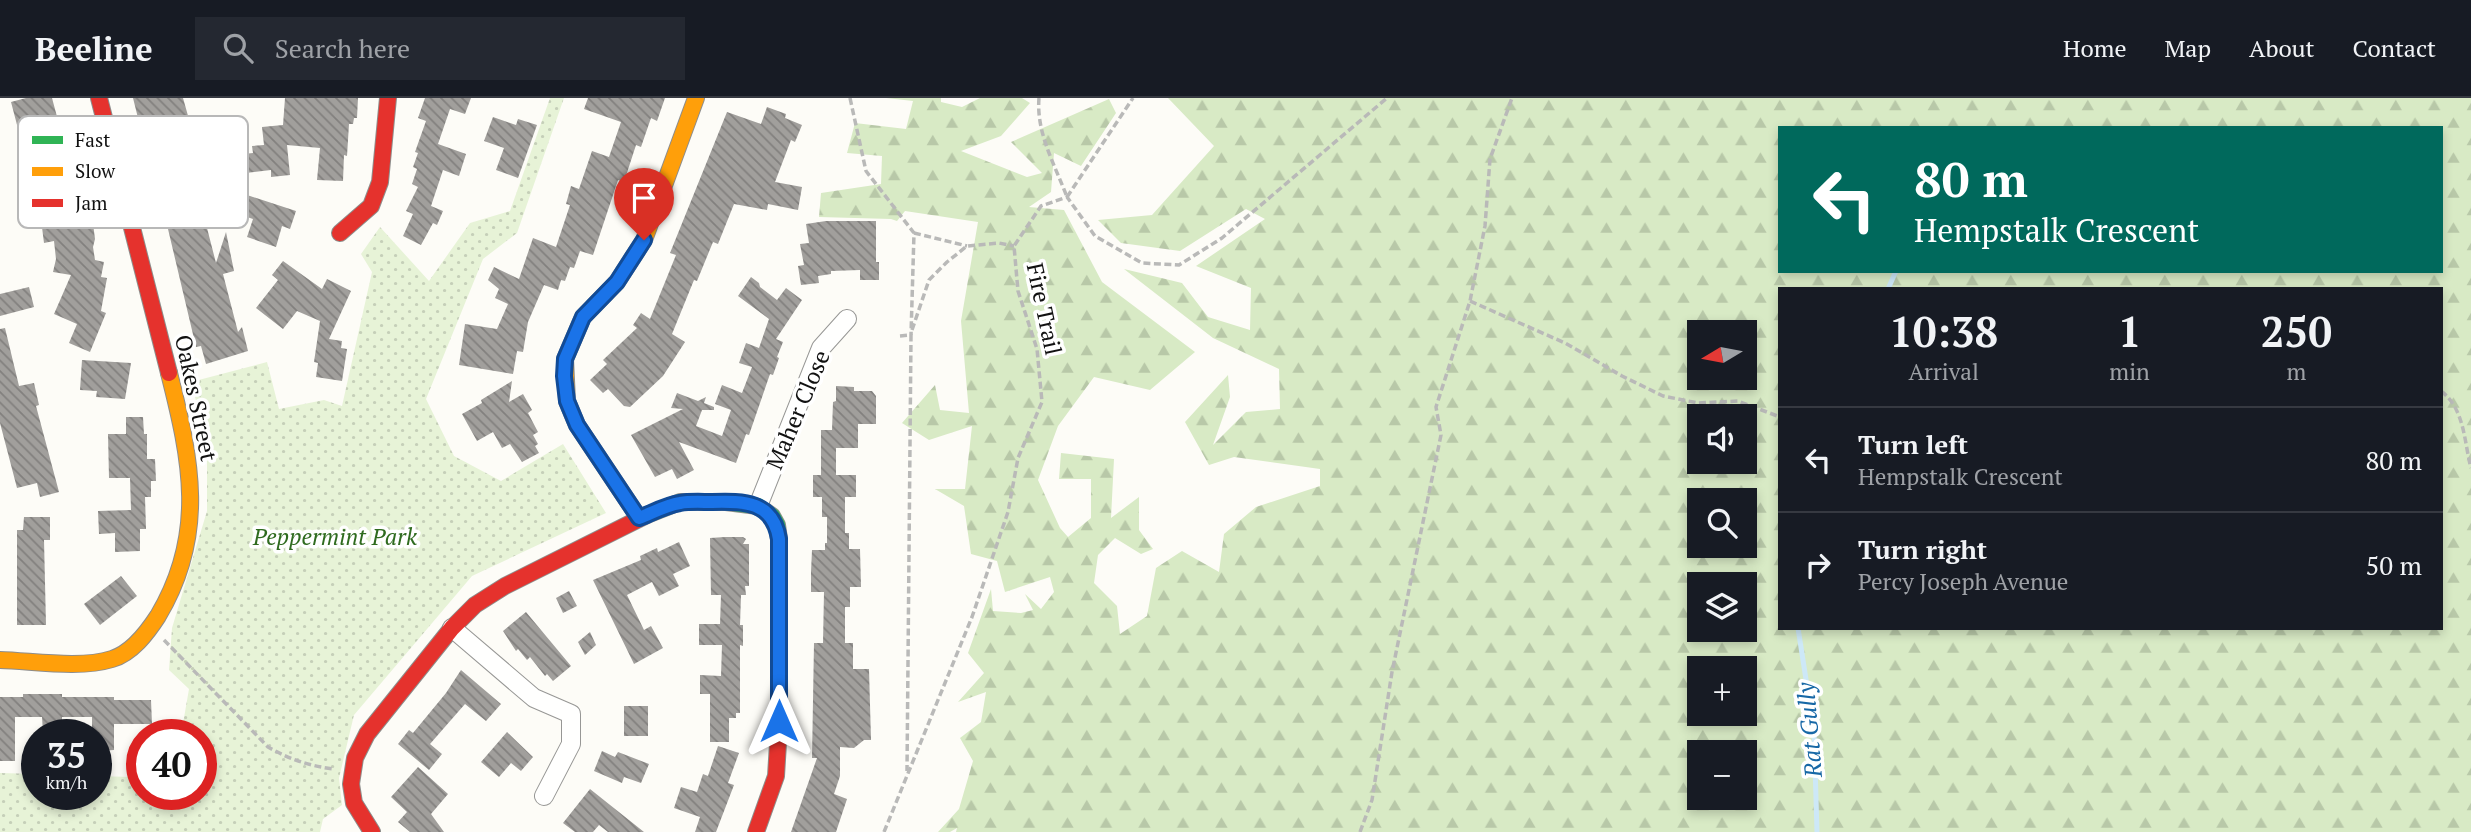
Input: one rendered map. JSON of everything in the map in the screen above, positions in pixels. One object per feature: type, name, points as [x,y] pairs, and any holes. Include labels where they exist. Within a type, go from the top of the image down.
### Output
[{"type":"street","name":"Oakes Street","points":[[99,98],[104,116]]},
{"type":"street","points":[[340,233],[372,206],[380,181],[388,98]]},
{"type":"street","points":[[639,518],[577,425],[567,401],[565,359],[583,317],[617,282],[644,240],[696,98]]},
{"type":"street","name":"Oakes Street","points":[[0,660],[92,662],[115,659],[134,646],[152,627],[173,589],[189,536],[189,475],[184,432],[132,228]]},
{"type":"street","name":"Maher Close","points":[[758,506],[821,348],[847,319]]},
{"type":"street","points":[[372,832],[354,803],[351,785],[355,758],[367,734],[452,628],[475,605],[505,586],[639,518],[680,502],[726,502],[758,506],[772,516],[777,525],[779,539],[779,747],[776,776],[756,832]]},
{"type":"street","points":[[452,628],[534,698],[571,714],[572,744],[544,796]]},
{"type":"path","points":[[850,98],[866,171],[915,233],[967,246],[999,243],[1014,246]]},
{"type":"path","points":[[1039,98],[1038,110],[1044,138],[1067,197],[1095,236],[1142,262],[1179,265],[1222,238],[1387,98]]},
{"type":"path","points":[[1067,197],[1133,98]]},
{"type":"path","points":[[1360,832],[1372,800],[1392,672],[1441,435],[1436,407],[1470,301],[1485,226],[1490,159],[1512,98]]},
{"type":"path","name":"Fire Trail","points":[[884,832],[972,617],[1008,512],[1018,457],[1042,402],[1037,349],[1018,291],[1014,246],[1041,206],[1067,197]]},
{"type":"path","points":[[907,774],[911,335],[915,233]]},
{"type":"path","points":[[911,335],[929,280],[967,246]]},
{"type":"path","points":[[1470,301],[1565,343],[1663,396],[1698,403],[1738,401],[1778,416]]},
{"type":"path","points":[[900,335],[911,335]]},
{"type":"path","points":[[2443,392],[2459,412],[2471,468]]},
{"type":"path","points":[[152,627],[268,747],[288,759],[316,767],[353,772]]},
{"type":"green space","name":"Peppermint Park","points":[[550,98],[564,98],[517,233],[483,259],[426,399],[454,456],[501,481],[563,444],[606,513],[472,576],[354,715],[339,778],[342,805],[323,819],[320,832],[0,832],[0,773],[21,774],[21,810],[112,810],[112,776],[126,777],[126,810],[217,810],[217,719],[184,719],[189,689],[169,670],[172,628],[207,511],[207,442],[191,382],[267,362],[279,409],[324,400],[342,406],[372,272],[361,254],[380,227],[429,281],[470,223],[510,211]]},
{"type":"green space","points":[[886,98],[941,98],[941,102],[962,107],[980,98],[1022,98],[1030,103],[1001,136],[961,151],[1027,177],[1042,173],[1011,142],[1109,99],[1116,113],[1081,166],[1054,153],[1051,192],[1029,207],[1064,210],[1102,282],[1195,352],[1150,390],[1094,377],[1058,426],[1038,480],[1060,528],[1068,537],[1091,518],[1091,479],[1059,479],[1061,453],[1114,459],[1111,518],[1139,497],[1139,530],[1153,549],[1141,554],[1115,538],[1098,555],[1094,583],[1117,606],[1120,634],[1147,616],[1156,568],[1182,551],[1219,572],[1224,534],[1256,507],[1320,486],[1320,469],[1234,457],[1209,465],[1185,422],[1228,375],[1230,397],[1213,445],[1246,412],[1280,409],[1279,369],[1213,338],[1124,269],[1182,283],[1208,317],[1250,330],[1251,288],[1196,266],[1265,219],[1246,209],[1180,251],[1121,243],[1098,220],[1152,215],[1214,146],[1168,98],[2471,98],[2471,832],[956,832],[957,828],[950,832],[938,832],[959,809],[973,761],[960,738],[981,722],[986,692],[958,702],[984,673],[968,653],[991,589],[993,611],[1021,613],[1033,610],[1025,594],[1041,609],[1054,592],[1050,577],[1005,592],[997,561],[971,554],[964,506],[935,489],[965,489],[972,426],[929,440],[902,423],[935,385],[940,410],[969,413],[961,321],[978,222],[905,211],[897,221],[819,217],[821,193],[881,184],[882,156],[847,153],[855,123],[906,129],[913,101]]},
{"type":"building","points":[[26,98],[52,98],[57,116],[18,116],[18,129],[11,102]]},
{"type":"building","points":[[133,98],[183,98],[188,116],[138,116]]},
{"type":"building","points":[[285,98],[358,98],[357,118],[354,118],[353,124],[349,124],[343,181],[317,180],[320,148],[287,145],[290,175],[271,177],[271,170],[248,173],[248,154],[253,153],[252,146],[264,145],[262,127],[283,125]]},
{"type":"building","points":[[425,98],[471,98],[465,114],[450,109],[438,144],[466,154],[459,176],[443,170],[431,206],[443,211],[437,225],[433,223],[421,245],[403,236],[413,214],[406,211],[418,187],[412,184],[417,169],[413,167],[418,153],[415,152],[426,121],[418,118]]},
{"type":"building","points":[[588,98],[665,98],[657,121],[651,118],[641,147],[636,145],[624,182],[618,180],[593,255],[580,251],[574,268],[570,267],[558,290],[544,285],[528,322],[523,352],[517,351],[513,374],[459,365],[465,324],[497,329],[508,304],[495,298],[499,289],[488,280],[494,267],[519,279],[533,238],[556,247],[570,205],[566,204],[571,186],[579,189],[592,151],[609,157],[621,122],[584,109]]},
{"type":"building","points":[[767,107],[786,114],[785,118],[802,125],[795,142],[791,140],[775,182],[802,187],[798,210],[768,204],[767,210],[734,204],[718,244],[713,242],[697,281],[694,280],[672,334],[685,342],[663,376],[630,407],[624,406],[608,389],[603,393],[590,380],[607,364],[603,360],[637,328],[633,325],[641,313],[650,319],[676,255],[670,253],[727,112],[761,124]]},
{"type":"building","points":[[493,117],[516,125],[518,119],[537,125],[518,178],[496,170],[504,148],[484,141]]},
{"type":"building","points":[[248,195],[296,211],[290,229],[282,226],[276,247],[247,237],[253,219],[248,217]]},
{"type":"building","points":[[826,221],[876,221],[879,280],[860,280],[860,270],[831,271],[831,274],[818,276],[819,283],[801,285],[798,266],[804,265],[800,244],[809,243],[806,224]]},
{"type":"building","points":[[42,228],[94,228],[95,260],[104,262],[101,277],[107,278],[101,311],[106,313],[90,352],[69,343],[77,324],[54,314],[71,275],[53,272],[56,259],[54,241],[44,243]]},
{"type":"building","points":[[207,228],[216,263],[226,232],[234,271],[223,274],[238,332],[242,327],[248,351],[206,364],[201,346],[196,347],[168,229]]},
{"type":"building","points":[[283,261],[322,289],[327,279],[351,291],[329,339],[342,341],[341,348],[347,349],[342,381],[316,377],[318,363],[314,362],[320,321],[297,311],[283,329],[256,308],[278,280],[272,275]]},
{"type":"building","points":[[751,277],[777,300],[786,288],[802,300],[776,339],[783,342],[777,357],[779,358],[773,375],[770,374],[749,435],[746,434],[736,463],[679,442],[694,470],[677,479],[672,469],[655,477],[631,435],[683,409],[671,408],[677,393],[698,401],[706,397],[704,403],[714,407],[714,410],[702,410],[696,426],[722,436],[731,410],[715,404],[722,385],[742,393],[752,367],[739,363],[746,343],[759,348],[769,319],[738,296]]},
{"type":"building","points":[[29,287],[34,307],[0,316],[0,294]]},
{"type":"building","points":[[5,328],[19,386],[34,383],[39,405],[36,406],[59,492],[40,497],[37,483],[17,488],[0,423],[0,329]]},
{"type":"building","points":[[82,360],[131,363],[125,399],[96,397],[97,391],[80,390]]},
{"type":"building","points":[[512,381],[509,402],[523,394],[532,410],[528,413],[538,432],[533,435],[539,453],[522,462],[510,444],[502,448],[493,432],[477,441],[462,414]]},
{"type":"building","points":[[836,386],[854,387],[854,391],[872,391],[876,396],[876,424],[858,424],[858,448],[836,448],[836,475],[856,475],[856,497],[845,497],[845,533],[849,533],[849,549],[860,549],[861,587],[850,587],[850,607],[845,607],[845,643],[853,643],[853,669],[869,669],[871,740],[864,740],[854,748],[840,747],[840,776],[834,794],[847,799],[836,832],[791,832],[817,758],[812,758],[814,643],[823,643],[824,592],[811,592],[811,572],[812,550],[825,550],[827,517],[822,517],[822,497],[813,497],[813,475],[821,475],[821,430],[832,430]]},
{"type":"building","points":[[126,417],[143,417],[144,434],[147,434],[147,459],[155,459],[156,481],[151,481],[151,497],[145,497],[146,529],[140,529],[140,551],[115,552],[115,533],[99,534],[98,511],[131,510],[130,478],[109,478],[108,434],[126,434]]},
{"type":"building","points":[[24,517],[50,517],[50,540],[44,540],[46,625],[17,625],[17,530],[23,530]]},
{"type":"building","points":[[743,537],[746,539],[743,544],[749,544],[749,586],[745,586],[746,595],[741,595],[740,625],[743,625],[743,646],[740,645],[740,713],[736,713],[736,718],[729,718],[729,742],[710,742],[710,694],[700,694],[700,675],[721,676],[722,645],[699,645],[699,624],[720,624],[721,595],[711,595],[710,538]]},
{"type":"building","points":[[679,542],[690,566],[673,574],[679,586],[659,596],[652,582],[627,595],[644,630],[651,626],[663,648],[634,664],[593,580],[641,560],[640,556],[657,548],[658,552]]},
{"type":"building","points":[[121,576],[137,596],[100,625],[84,604]]},
{"type":"building","points":[[569,591],[577,606],[563,613],[556,598]]},
{"type":"building","points":[[526,612],[571,666],[553,681],[547,674],[545,676],[530,657],[527,660],[518,649],[516,651],[503,631]]},
{"type":"building","points":[[590,632],[596,645],[585,655],[578,642]]},
{"type":"building","points":[[461,670],[501,704],[486,721],[465,704],[430,744],[442,754],[429,770],[398,744],[409,730],[413,733]]},
{"type":"building","points":[[23,694],[62,694],[62,697],[151,700],[152,719],[126,719],[126,724],[114,724],[112,750],[112,719],[15,717],[15,761],[0,761],[0,697],[23,697]]},
{"type":"building","points":[[624,706],[648,706],[648,736],[624,736]]},
{"type":"building","points":[[507,732],[533,757],[521,771],[511,763],[499,777],[481,762]]},
{"type":"building","points":[[718,746],[739,753],[728,783],[734,785],[716,832],[695,832],[700,817],[674,808],[681,787],[697,792],[703,774],[708,776]]},
{"type":"building","points":[[602,751],[615,757],[618,752],[649,764],[641,783],[624,777],[622,783],[594,771]]},
{"type":"building","points":[[418,767],[448,794],[431,814],[444,832],[410,832],[398,822],[407,812],[391,797]]},
{"type":"building","points":[[590,789],[644,832],[608,832],[599,825],[593,832],[575,832],[563,823]]},
{"type":"waterway","name":"Rat Gully","points":[[1889,287],[1895,273]]},
{"type":"waterway","name":"Rat Gully","points":[[1798,630],[1814,731],[1817,832]]},
{"type":"traffic: fast","points":[[647,515],[680,502],[726,502],[758,506],[772,516],[777,525],[779,539],[779,727]]},
{"type":"traffic: slow","points":[[639,518],[577,425],[567,401],[565,359],[583,317],[617,282],[644,240],[696,98]]},
{"type":"traffic: slow","points":[[0,660],[86,664],[112,659],[132,647],[158,616],[173,586],[189,526],[188,466],[169,373]]},
{"type":"traffic: jam","points":[[99,98],[104,116]]},
{"type":"traffic: jam","points":[[340,233],[371,206],[380,182],[388,98]]},
{"type":"traffic: jam","points":[[132,228],[169,373]]},
{"type":"traffic: jam","points":[[372,832],[354,803],[351,784],[355,758],[367,734],[452,628],[475,605],[505,586],[647,515]]},
{"type":"traffic: jam","points":[[756,832],[776,776],[779,727]]},
{"type":"route","points":[[644,240],[617,282],[583,317],[565,359],[567,401],[577,425],[639,518],[680,502],[726,502],[758,506],[772,516],[777,525],[779,539],[779,721]]}]
